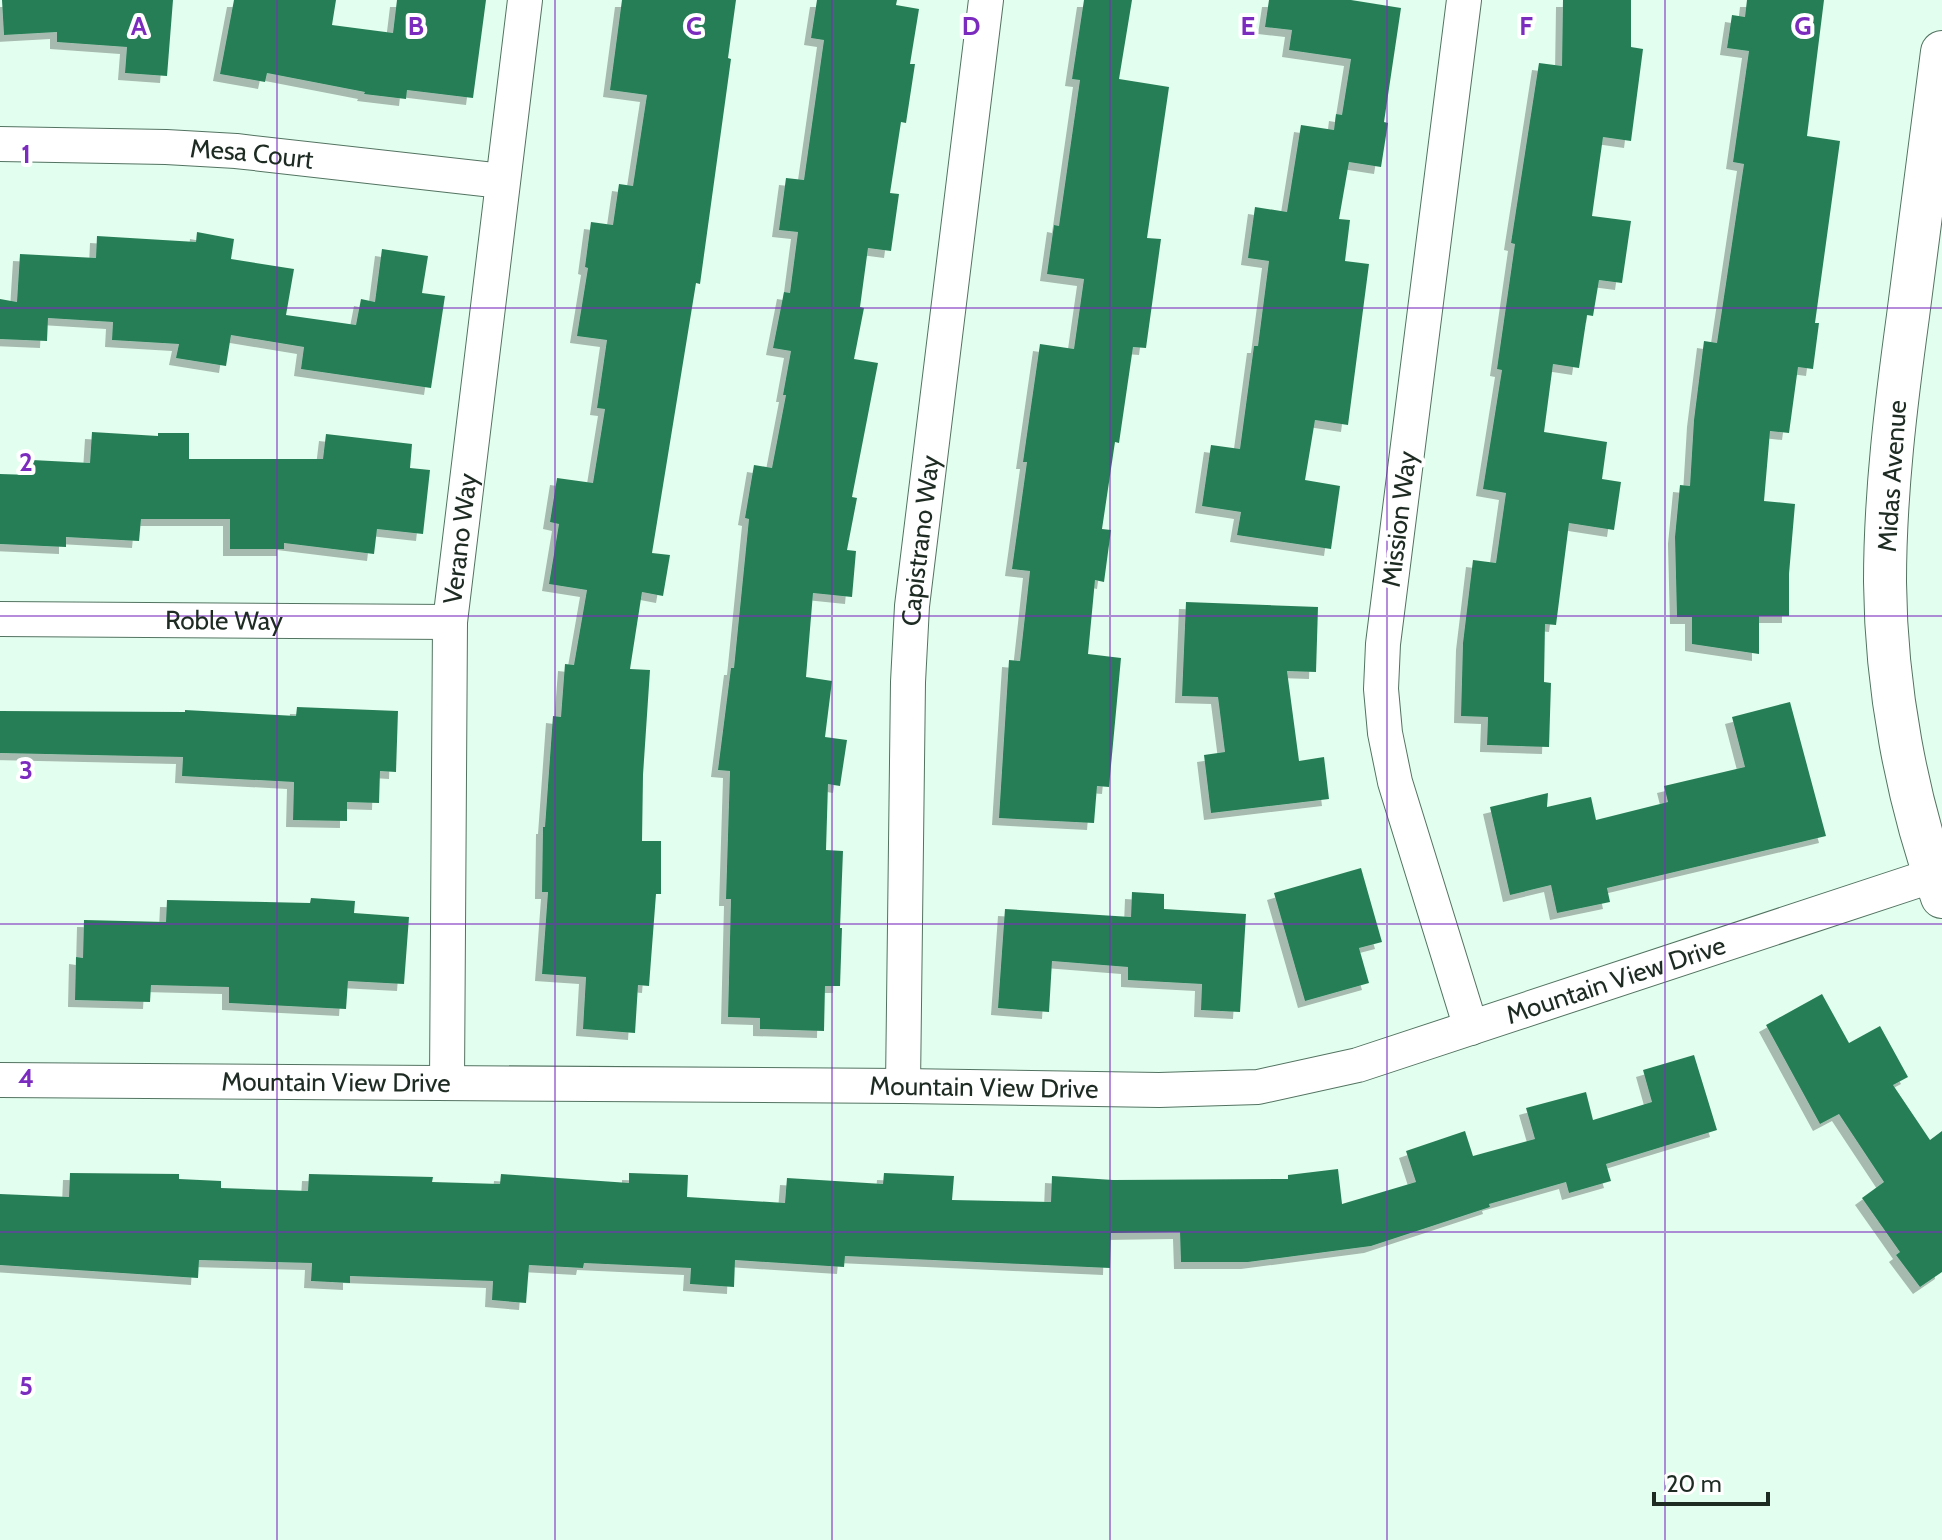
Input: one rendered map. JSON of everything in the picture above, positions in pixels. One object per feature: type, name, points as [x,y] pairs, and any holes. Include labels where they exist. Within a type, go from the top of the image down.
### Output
[{"type":"street","name":"Verano Way","points":[[447,1082],[450,622],[525,0]]},
{"type":"street","name":"Capistrano Way","points":[[903,1086],[908,682],[912,606],[986,0]]},
{"type":"street","name":"Mission Way","points":[[1464,0],[1383,644],[1381,689],[1385,733],[1395,782],[1471,1028]]},
{"type":"street","name":"Midas Avenue","points":[[1938,886],[1908,773],[1896,708],[1885,584],[1890,465],[1942,52]]},
{"type":"street","name":"Mesa Court","points":[[0,144],[236,151],[502,181]]},
{"type":"street","name":"Roble Way","points":[[0,619],[450,622]]},
{"type":"street","name":"Mountain View Drive","points":[[0,1080],[1159,1090],[1258,1087],[1358,1065],[1938,886]]},
{"type":"building","points":[[2,0],[173,0],[167,76],[125,73],[127,47],[57,42],[57,32],[4,35]]},
{"type":"building","points":[[234,0],[336,0],[332,25],[393,33],[397,0],[486,0],[473,98],[407,90],[406,99],[364,94],[267,73],[265,82],[220,74]]},
{"type":"building","points":[[622,0],[736,0],[728,58],[731,59],[700,284],[696,283],[652,553],[670,555],[663,596],[642,592],[630,669],[650,670],[642,841],[661,841],[661,894],[656,894],[649,986],[638,985],[635,1033],[583,1029],[586,977],[542,974],[548,892],[542,892],[543,827],[553,716],[561,717],[565,664],[574,665],[587,590],[549,584],[559,524],[550,522],[557,478],[593,483],[605,409],[597,408],[607,340],[577,336],[588,268],[585,267],[591,222],[613,225],[619,184],[633,186],[647,95],[610,90]]},
{"type":"building","points":[[817,0],[897,0],[896,5],[919,9],[910,64],[915,64],[906,123],[901,122],[890,193],[899,194],[891,251],[868,248],[860,307],[864,308],[854,359],[878,363],[852,497],[857,498],[847,550],[856,551],[852,597],[813,593],[806,677],[832,681],[825,737],[847,740],[840,786],[828,784],[826,850],[843,851],[842,928],[840,986],[825,986],[824,1031],[760,1029],[760,1018],[728,1017],[731,899],[726,899],[730,771],[718,770],[731,668],[734,668],[749,519],[745,518],[754,465],[772,468],[786,395],[783,395],[791,351],[773,348],[784,292],[790,293],[798,232],[779,230],[786,178],[804,180],[824,40],[811,38]]},
{"type":"building","points":[[1084,0],[1132,0],[1119,79],[1169,87],[1147,238],[1161,239],[1146,348],[1133,347],[1102,529],[1111,530],[1104,582],[1095,580],[1088,654],[1121,658],[1109,787],[1097,786],[1094,823],[999,818],[1009,660],[1020,661],[1030,571],[1012,569],[1040,344],[1074,349],[1084,279],[1047,274],[1054,225],[1059,226],[1080,80],[1072,79]]},
{"type":"building","points":[[1269,0],[1351,0],[1401,8],[1384,122],[1388,123],[1381,167],[1349,162],[1339,219],[1350,220],[1345,261],[1369,264],[1348,425],[1315,420],[1305,480],[1340,486],[1331,549],[1237,535],[1241,512],[1202,506],[1211,445],[1240,449],[1269,261],[1248,258],[1255,207],[1287,212],[1301,125],[1334,130],[1336,114],[1342,115],[1351,59],[1289,50],[1292,30],[1265,27]]},
{"type":"building","points":[[1563,0],[1631,0],[1631,47],[1643,49],[1631,141],[1603,137],[1592,216],[1631,221],[1622,283],[1599,280],[1593,316],[1587,315],[1579,368],[1553,364],[1544,432],[1607,442],[1602,479],[1621,482],[1614,530],[1569,523],[1556,625],[1545,624],[1544,682],[1551,683],[1549,747],[1487,745],[1488,717],[1461,716],[1463,643],[1473,560],[1496,563],[1506,493],[1483,489],[1502,370],[1497,369],[1515,244],[1511,243],[1539,63],[1562,66]]},
{"type":"building","points":[[1747,0],[1824,0],[1807,136],[1840,141],[1815,323],[1819,323],[1813,369],[1798,367],[1789,433],[1770,431],[1764,501],[1795,504],[1789,616],[1759,616],[1759,654],[1692,644],[1692,617],[1677,617],[1675,537],[1680,485],[1690,486],[1704,341],[1717,343],[1744,164],[1733,162],[1749,51],[1727,48],[1732,15],[1745,17]]},
{"type":"building","points":[[197,232],[234,239],[231,259],[294,269],[286,315],[356,325],[361,299],[375,302],[382,249],[428,256],[422,293],[445,296],[431,388],[301,369],[304,347],[231,335],[226,366],[176,358],[179,344],[112,340],[113,322],[48,318],[47,341],[0,339],[0,299],[17,302],[20,254],[96,258],[97,236],[196,242]]},
{"type":"building","points":[[92,432],[158,436],[158,433],[189,433],[189,459],[323,459],[326,434],[412,444],[410,468],[430,470],[423,534],[377,529],[374,554],[284,543],[284,549],[230,549],[230,519],[141,519],[139,541],[66,537],[66,547],[0,544],[0,474],[31,475],[32,460],[90,463]]},
{"type":"building","points":[[1186,602],[1318,607],[1316,672],[1287,671],[1299,761],[1324,757],[1329,799],[1211,813],[1204,755],[1225,752],[1218,697],[1182,696]]},
{"type":"building","points":[[1790,702],[1826,836],[1607,888],[1610,902],[1557,913],[1551,885],[1510,895],[1490,807],[1548,793],[1547,807],[1591,797],[1596,820],[1668,802],[1664,786],[1745,767],[1732,717]]},
{"type":"building","points":[[297,707],[398,711],[396,772],[380,771],[379,803],[347,802],[347,821],[293,820],[294,782],[182,776],[183,757],[0,753],[0,711],[185,710],[296,716]]},
{"type":"building","points":[[1361,868],[1382,942],[1359,948],[1369,983],[1305,1001],[1274,893]]},
{"type":"building","points":[[1132,892],[1164,894],[1164,909],[1246,914],[1240,1012],[1201,1010],[1202,984],[1128,980],[1128,967],[1052,961],[1049,1012],[998,1008],[1005,909],[1131,917]]},
{"type":"building","points":[[311,898],[355,901],[354,913],[409,917],[404,984],[348,981],[346,1009],[229,1003],[229,987],[151,985],[150,1002],[75,1000],[76,957],[83,958],[84,920],[166,922],[167,900],[310,903]]},
{"type":"building","points":[[1822,994],[1849,1043],[1880,1026],[1908,1077],[1893,1085],[1930,1140],[1942,1131],[1942,1272],[1920,1287],[1896,1255],[1900,1252],[1862,1198],[1884,1182],[1839,1114],[1820,1124],[1766,1025]]},
{"type":"building","points":[[1694,1055],[1717,1130],[1606,1164],[1611,1181],[1569,1193],[1566,1182],[1489,1204],[1490,1207],[1371,1246],[1248,1262],[1181,1262],[1180,1232],[1111,1233],[1110,1268],[845,1256],[844,1267],[735,1260],[734,1287],[690,1284],[691,1268],[584,1263],[583,1268],[529,1265],[526,1303],[492,1300],[493,1281],[350,1276],[350,1283],[311,1281],[312,1263],[199,1260],[198,1278],[0,1265],[0,1194],[69,1197],[70,1173],[179,1174],[179,1179],[221,1181],[221,1188],[308,1191],[309,1174],[433,1177],[432,1182],[500,1184],[501,1174],[629,1183],[629,1173],[688,1175],[687,1197],[785,1203],[787,1178],[883,1184],[884,1173],[954,1176],[952,1200],[1051,1202],[1052,1176],[1113,1180],[1288,1179],[1288,1175],[1338,1169],[1342,1204],[1416,1182],[1406,1151],[1465,1131],[1473,1156],[1535,1139],[1526,1108],[1586,1092],[1593,1120],[1652,1102],[1643,1070]]}]
